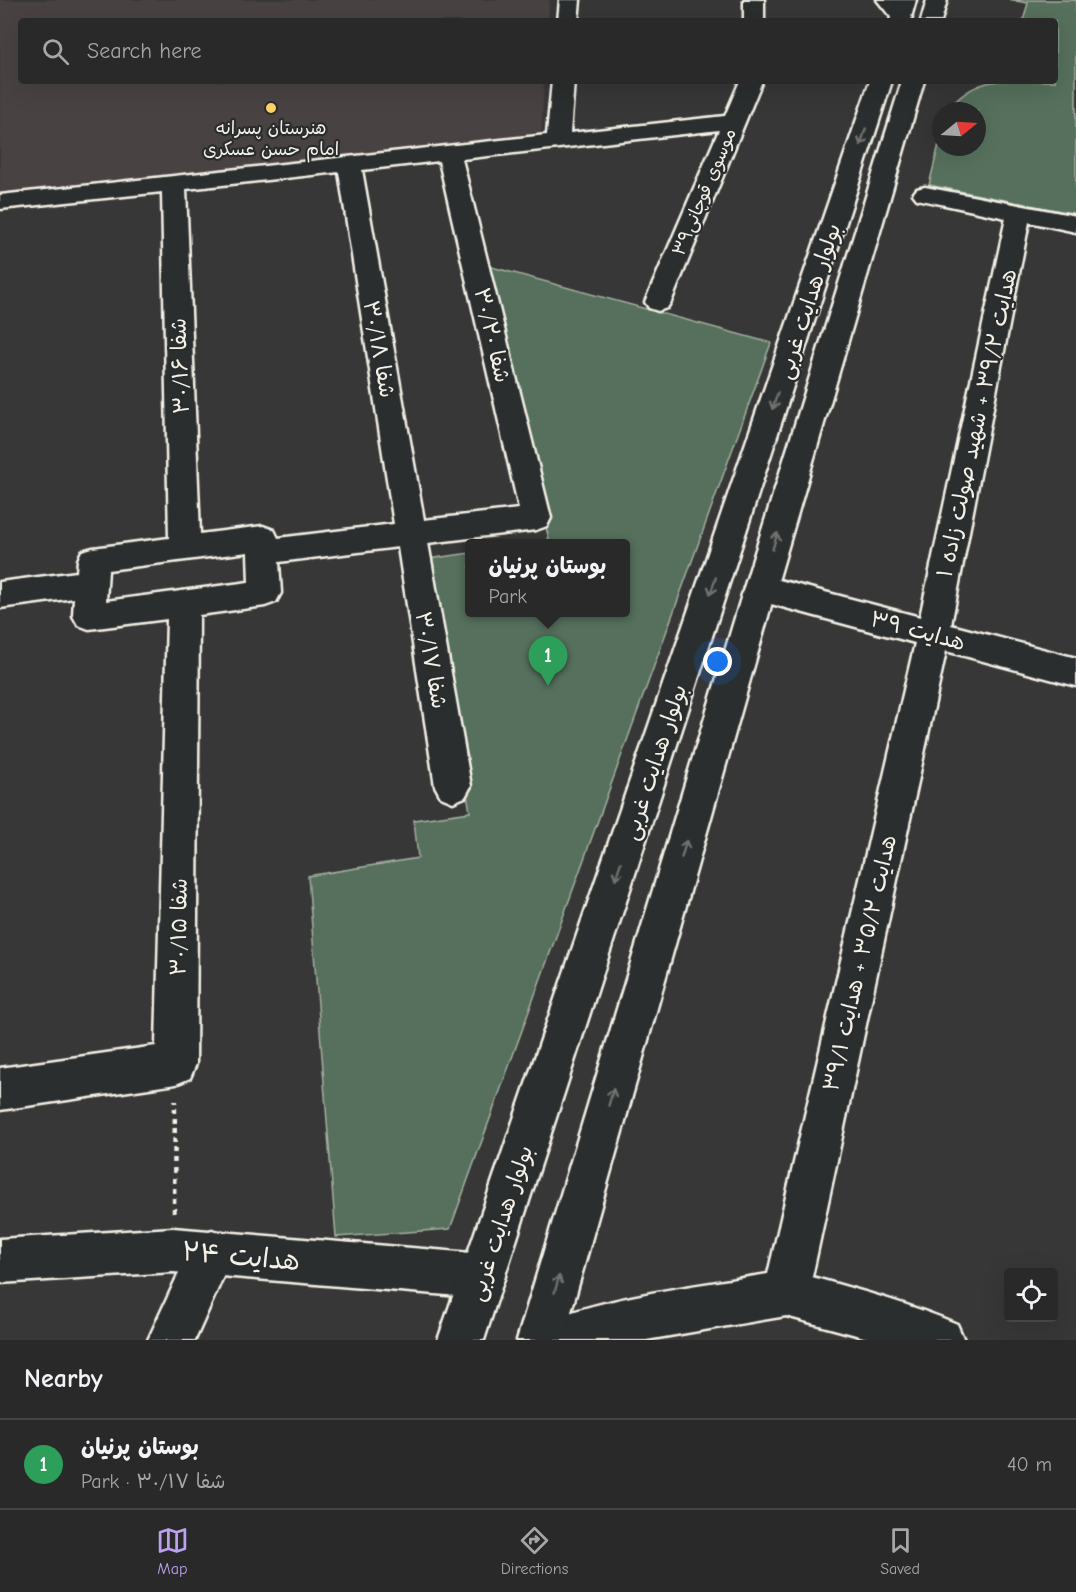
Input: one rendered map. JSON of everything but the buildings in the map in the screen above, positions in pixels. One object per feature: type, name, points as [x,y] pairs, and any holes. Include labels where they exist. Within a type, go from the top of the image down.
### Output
[{"type":"street","points":[[568,18],[570,0]]},
{"type":"street","points":[[754,0],[754,18]]},
{"type":"street","points":[[887,0],[903,13]]},
{"type":"street","points":[[932,18],[938,0]]},
{"type":"street","points":[[558,141],[563,84]]},
{"type":"street","name":"موسوی قوچانی۳۹","points":[[658,302],[750,84]]},
{"type":"street","name":"بولوار هدایت غربی","points":[[461,1340],[880,84]]},
{"type":"street","name":"بولوار هدایت غربی","points":[[540,1340],[760,588],[912,84]]},
{"type":"street","points":[[0,202],[734,122]]},
{"type":"street","name":"شفا ۳۰/۲۰","points":[[411,534],[536,518],[449,153]]},
{"type":"street","name":"شفا ۳۰/۱۸","points":[[349,164],[411,534]]},
{"type":"street","name":"شفا ۳۰/۱۶","points":[[174,183],[184,548]]},
{"type":"street","points":[[925,194],[1076,224]]},
{"type":"street","name":"هدایت ۳۹/۲ + شهید صولت زاده ۱","points":[[933,634],[1019,212]]},
{"type":"street","points":[[792,350],[830,358]]},
{"type":"street","points":[[264,552],[411,534]]},
{"type":"street","name":"شفا ۳۰/۱۷","points":[[411,534],[453,786]]},
{"type":"street","points":[[263,538],[264,552],[265,593],[89,616],[93,560],[263,538]]},
{"type":"street","points":[[0,595],[91,583]]},
{"type":"street","name":"هدایت ۳۹","points":[[760,588],[1076,672]]},
{"type":"street","name":"شفا ۳۰/۱۵","points":[[176,1064],[183,604]]},
{"type":"street","name":"هدایت ۳۵/۲ + هدایت ۳۹/۱","points":[[786,1293],[933,634]]},
{"type":"street","points":[[0,1089],[176,1064]]},
{"type":"street","points":[[171,1340],[192,1251]]},
{"type":"street","name":"هدایت ۲۴","points":[[0,1262],[192,1251],[483,1276]]},
{"type":"street","points":[[555,1340],[642,1318],[786,1293],[919,1335]]},
{"type":"path","points":[[176,1064],[192,1251]]},
{"type":"shaded area","name":"هنرستان پسرانه امام حسن عسکری","points":[[0,0],[549,0],[548,18],[18,18],[18,84],[544,84],[541,136],[0,195]]},
{"type":"green space","points":[[1010,0],[1076,0],[1076,214],[929,185],[936,156],[986,156],[986,102],[955,102],[958,99],[983,84],[1058,84],[1058,18],[1024,18],[1028,3]]},
{"type":"green space","points":[[488,266],[771,343],[450,1229],[336,1237],[308,876],[418,858],[414,820],[470,812],[428,559],[465,554],[465,617],[630,617],[630,539],[549,539]]},
{"type":"place","name":"هنرستان پسرانه امام حسن عسکری","points":[[271,108]]},
{"type":"place","name":"بوستان پرنیان","points":[[548,686]]}]
